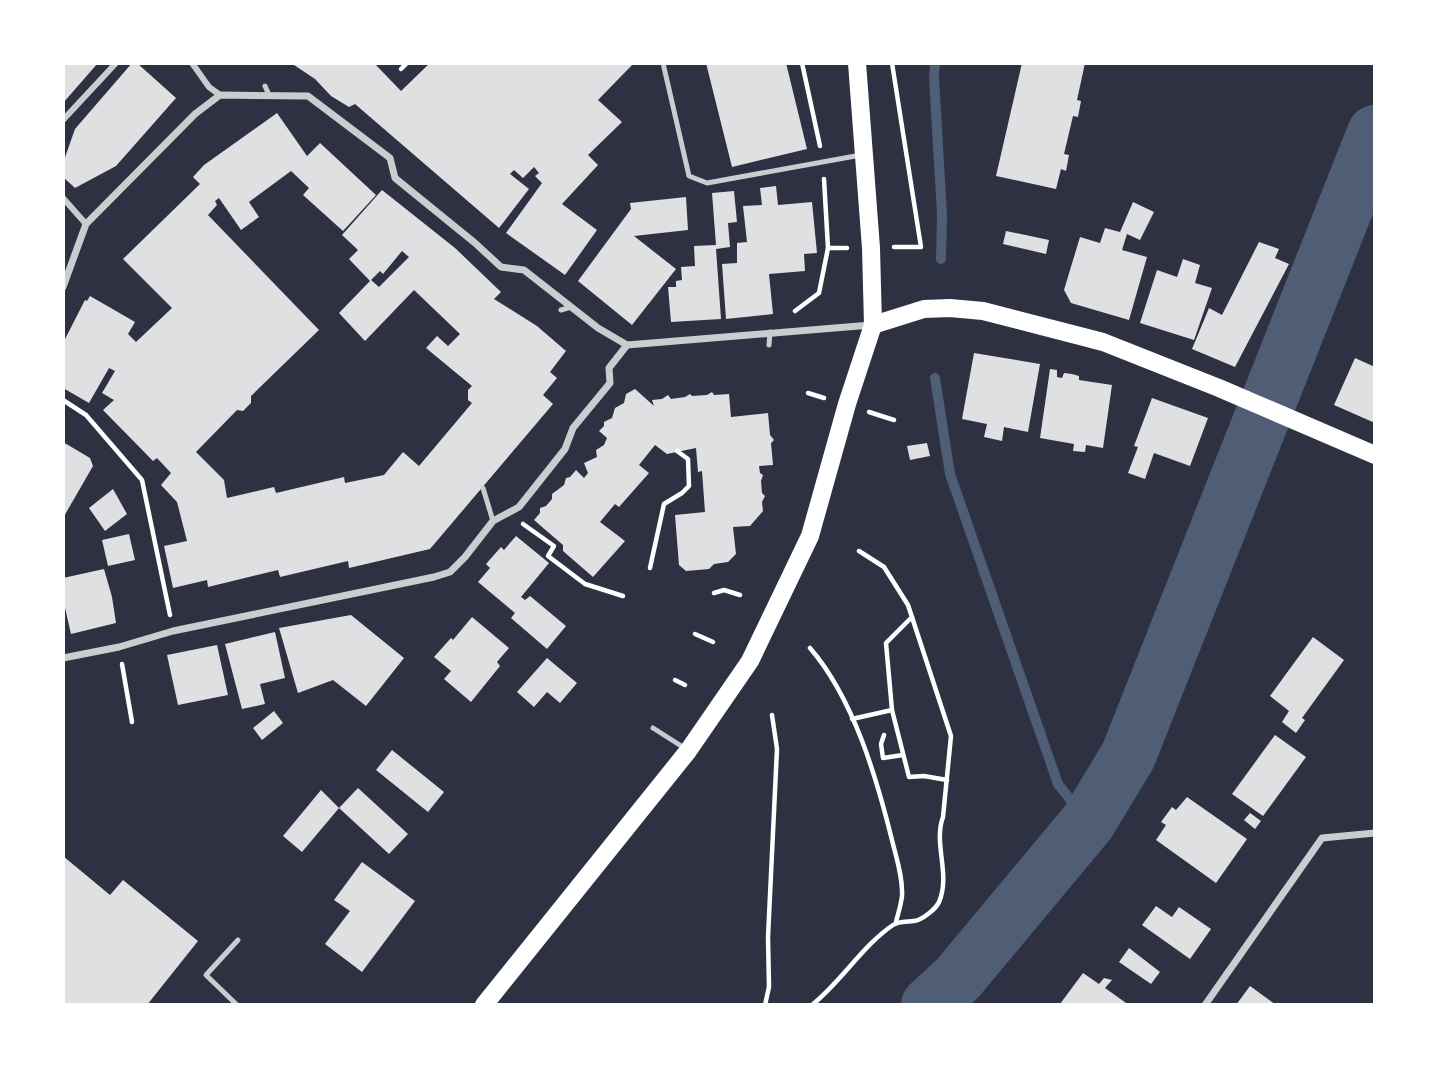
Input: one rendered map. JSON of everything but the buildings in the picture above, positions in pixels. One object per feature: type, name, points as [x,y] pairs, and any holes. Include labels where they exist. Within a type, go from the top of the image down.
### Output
[{"type":"main road","points":[[484,1005],[688,751],[750,661],[810,536],[846,404],[873,325],[871,248],[857,63]]},
{"type":"main road","points":[[873,325],[931,308],[950,308],[983,311],[1103,342],[1375,455]]},
{"type":"street","points":[[63,120],[116,63]]},
{"type":"street","points":[[192,63],[209,87],[220,94],[309,96],[354,134],[390,158],[395,178],[449,216],[501,267],[524,270],[597,328],[627,345],[873,325]]},
{"type":"street","points":[[63,287],[86,224],[195,114],[220,94]]},
{"type":"street","points":[[63,198],[86,224]]},
{"type":"street","points":[[63,658],[119,647],[173,631],[450,572],[493,521],[519,507],[565,449],[573,428],[610,383],[609,368],[627,345]]},
{"type":"street","points":[[1205,1005],[1322,838],[1375,833]]},
{"type":"lane","points":[[663,63],[689,176],[708,183],[864,154]]},
{"type":"lane","points":[[265,86],[270,95]]},
{"type":"lane","points":[[561,310],[571,307]]},
{"type":"lane","points":[[769,345],[770,332]]},
{"type":"lane","points":[[483,488],[493,521]]},
{"type":"lane","points":[[653,728],[688,751]]},
{"type":"lane","points":[[237,1005],[206,975],[238,940]]},
{"type":"path","points":[[401,69],[407,63]]},
{"type":"path","points":[[789,331],[790,315],[819,293],[827,257],[819,132],[802,63]]},
{"type":"path","points":[[892,63],[921,247]]},
{"type":"path","points":[[63,400],[86,415],[142,480],[173,631]]},
{"type":"path","points":[[650,568],[664,504],[689,486],[688,459],[677,451]]},
{"type":"path","points":[[509,513],[554,547],[548,556],[585,584],[624,596]]},
{"type":"path","points":[[859,551],[884,567],[908,605],[951,736],[943,817],[939,829],[945,877],[939,905],[918,921],[896,922]]},
{"type":"path","points":[[714,593],[724,590],[740,595]]},
{"type":"path","points":[[912,617],[886,643],[892,710],[909,777],[925,776],[947,780]]},
{"type":"path","points":[[695,634],[713,642]]},
{"type":"path","points":[[119,647],[132,722]]},
{"type":"path","points":[[810,648],[821,661],[852,719],[886,813],[900,871],[902,896],[896,922],[873,943],[832,989],[812,1005]]},
{"type":"path","points":[[675,680],[685,685]]},
{"type":"path","points":[[852,719],[892,710]]},
{"type":"path","points":[[765,1005],[769,987],[768,937],[777,749],[772,715]]},
{"type":"path","points":[[884,735],[881,744],[883,758],[903,755]]},
{"type":"waterway","points":[[935,63],[942,215],[941,259]]},
{"type":"waterway","points":[[929,1005],[958,978],[1088,822],[1128,756],[1375,133]]},
{"type":"waterway","points":[[935,378],[950,474],[1058,784],[1088,822]]}]
